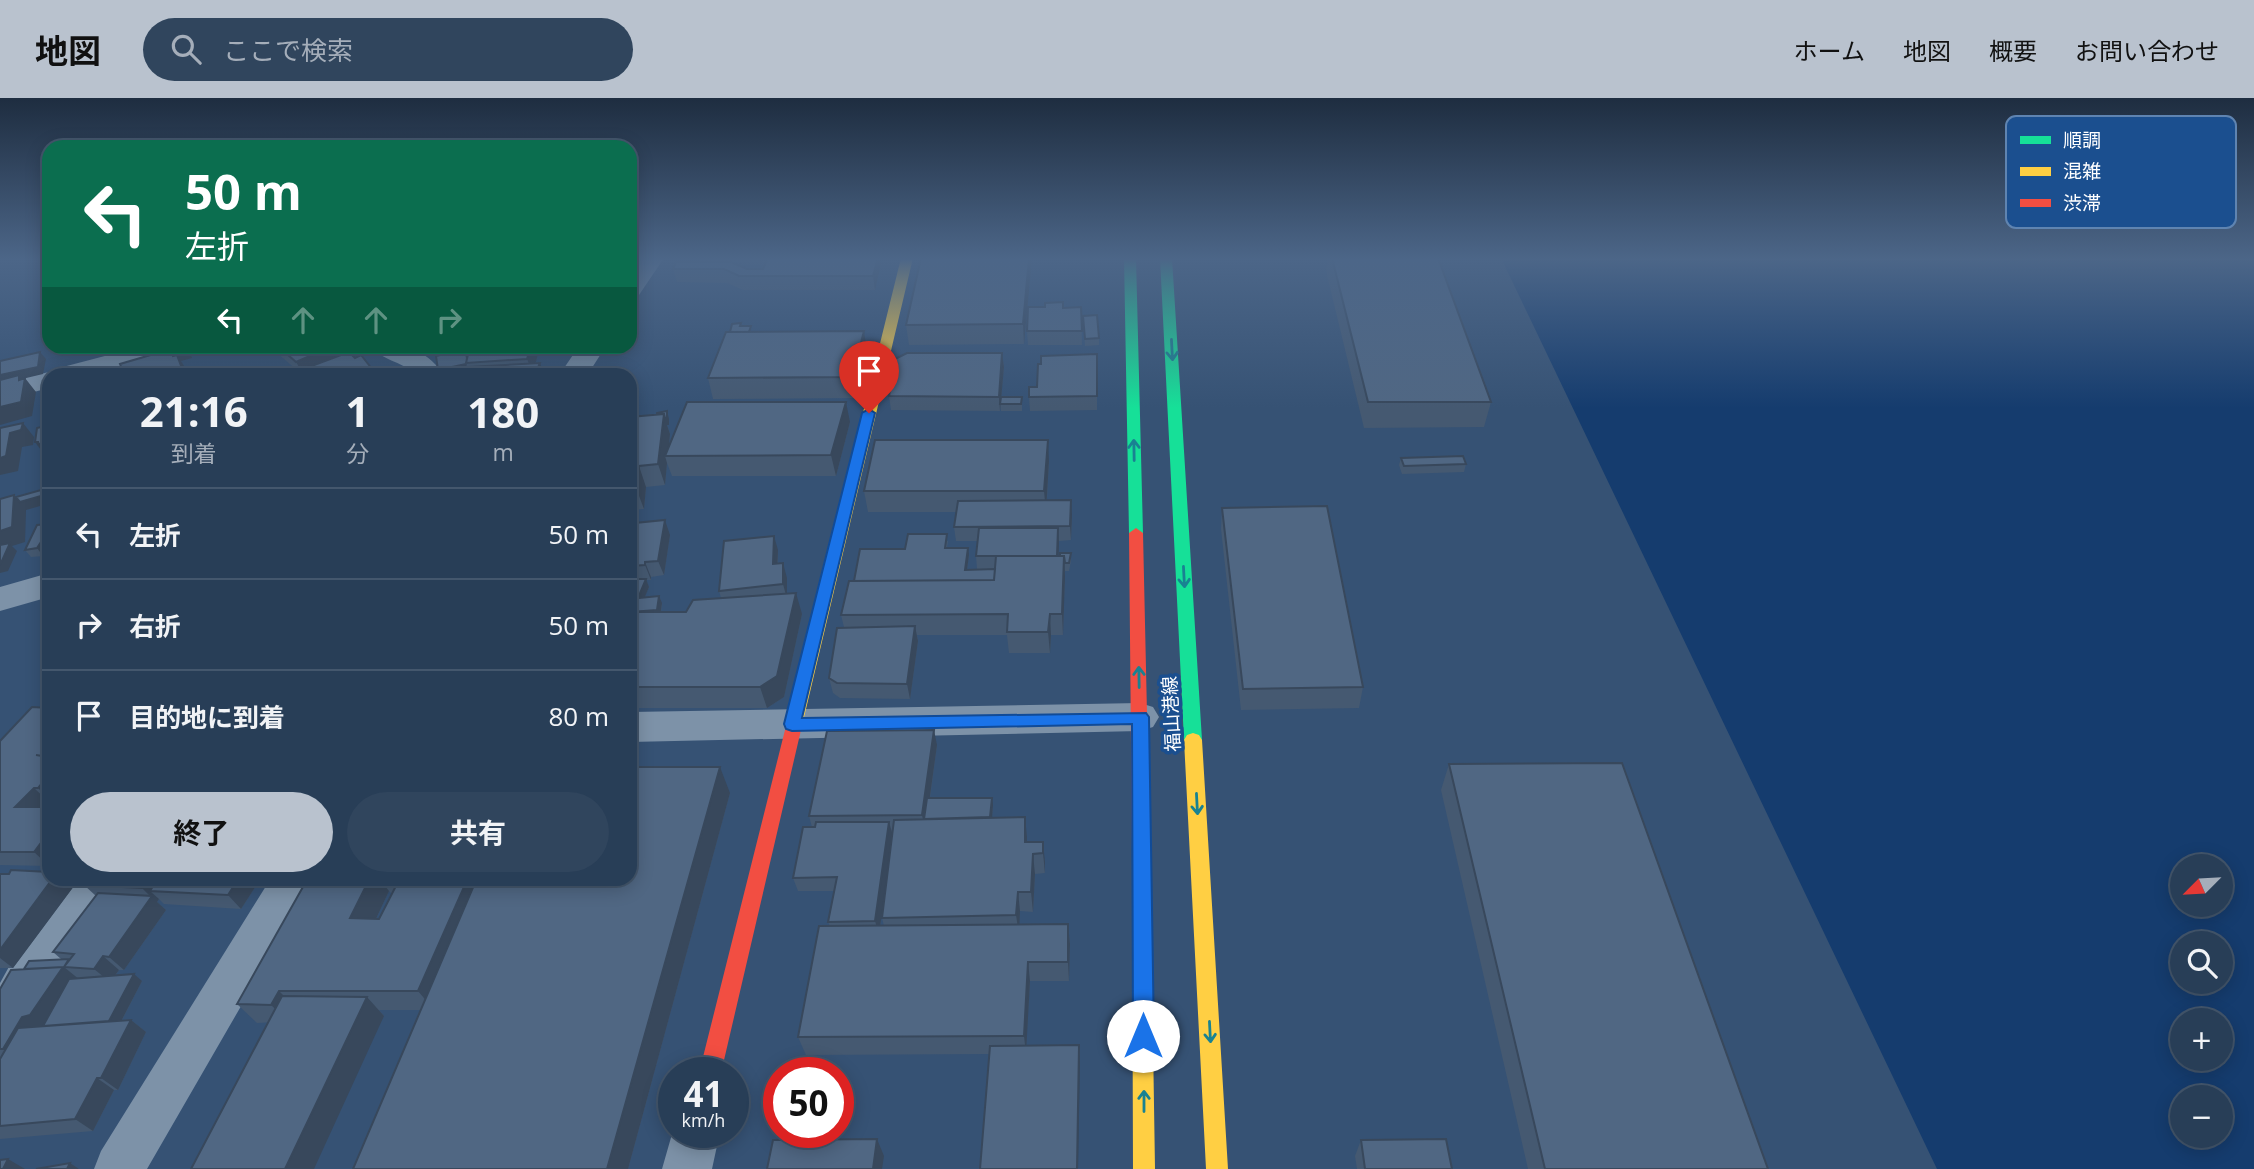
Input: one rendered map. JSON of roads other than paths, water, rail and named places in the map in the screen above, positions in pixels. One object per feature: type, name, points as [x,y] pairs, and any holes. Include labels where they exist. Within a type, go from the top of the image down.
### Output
[{"type":"main road","points":[[714,1057],[792,724],[895,308]]},
{"type":"main road","name":"福山港線","points":[[1131,308],[1140,717],[1144,1169]]},
{"type":"main road","name":"福山港線","points":[[1169,308],[1217,1169]]},
{"type":"street","points":[[92,368],[146,354]]},
{"type":"street","points":[[402,354],[416,360],[423,368]]},
{"type":"street","points":[[0,392],[42,382]]},
{"type":"street","points":[[0,599],[42,587]]},
{"type":"street","points":[[637,727],[1140,717]]},
{"type":"street","points":[[0,1028],[77,886]]},
{"type":"street","points":[[119,1169],[289,886]]},
{"type":"street","points":[[687,1169],[692,1148]]},
{"type":"water","points":[[1525,308],[2254,308],[2254,1169],[1937,1169]]}]
